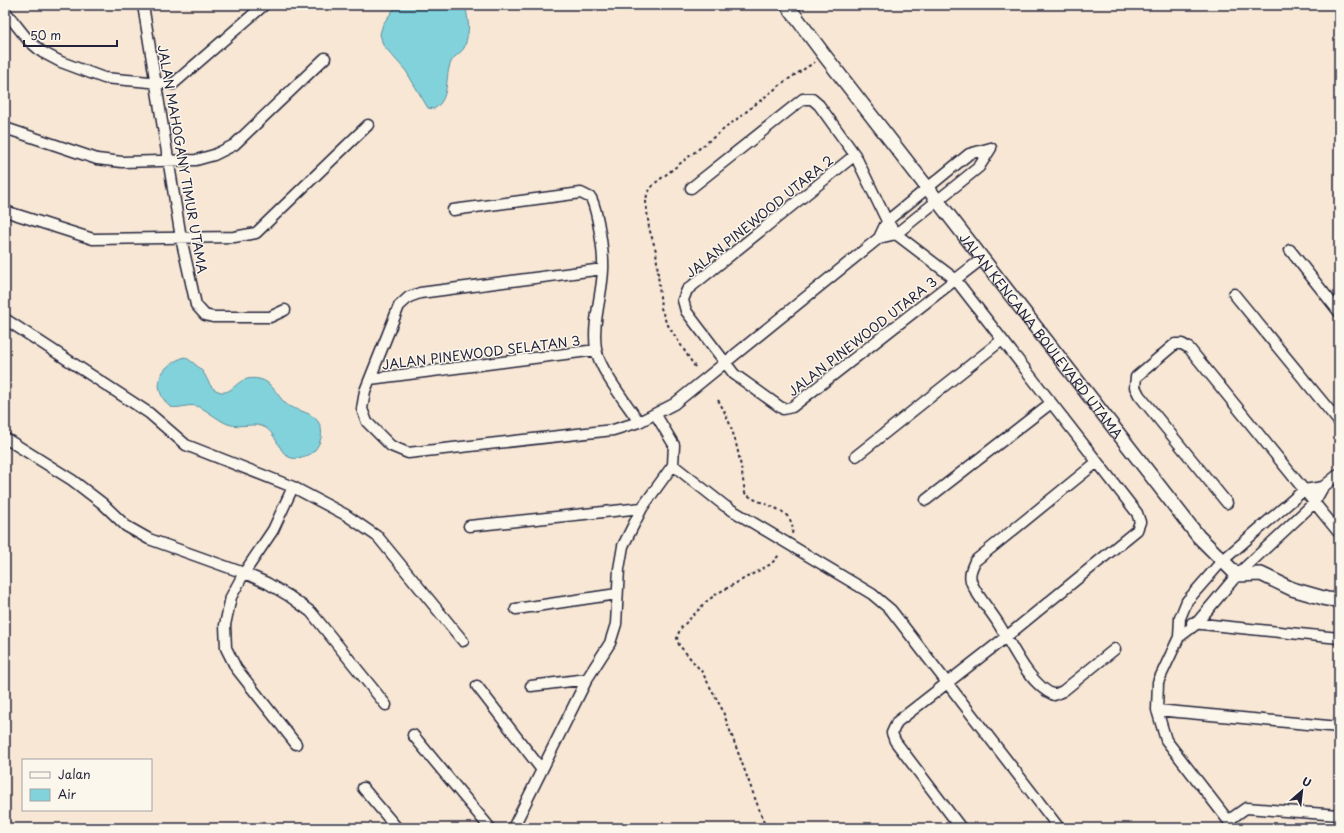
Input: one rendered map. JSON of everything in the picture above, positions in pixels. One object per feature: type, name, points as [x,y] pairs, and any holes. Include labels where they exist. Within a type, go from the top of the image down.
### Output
[{"type":"street","name":"JALAN MAHOGANY TIMUR UTAMA","points":[[144,5],[155,82],[181,238],[196,305],[205,315],[213,317],[270,317],[285,310]]},
{"type":"street","points":[[5,11],[32,44],[42,52],[61,62],[104,78],[173,84],[264,5]]},
{"type":"street","name":"JALAN KENCANA BOULEVARD UTAMA","points":[[787,5],[927,188],[1198,536],[1237,575]]},
{"type":"street","points":[[5,128],[97,159],[122,162],[196,160],[214,155],[234,145],[325,58]]},
{"type":"street","points":[[691,188],[803,99],[812,99],[819,105],[855,155],[886,221],[896,234],[955,279],[1137,513],[1140,522],[1137,530],[1006,637],[897,722],[892,733],[895,741],[961,828]]},
{"type":"street","points":[[5,211],[93,239],[234,237],[256,233],[368,125]]},
{"type":"street","points":[[603,269],[420,293],[409,297],[399,306],[370,379],[362,409],[367,422],[391,446],[408,453],[613,430],[639,422],[674,404],[879,238],[896,234],[979,167],[991,148],[969,154],[886,221],[879,238]]},
{"type":"street","name":"JALAN PINEWOOD UTARA 2","points":[[725,362],[686,312],[683,300],[687,290],[855,155]]},
{"type":"street","points":[[453,210],[581,193],[591,198],[596,207],[603,269],[595,332],[596,350],[603,368],[639,422]]},
{"type":"street","points":[[1290,250],[1339,312]]},
{"type":"street","name":"JALAN PINEWOOD UTARA 3","points":[[725,362],[734,374],[783,409],[792,407],[983,258]]},
{"type":"street","points":[[1234,294],[1339,422]]},
{"type":"street","points":[[5,320],[149,413],[186,445],[293,486],[346,515],[378,537],[463,641]]},
{"type":"street","points":[[856,456],[1002,340]]},
{"type":"street","points":[[1227,503],[1139,395],[1135,387],[1136,377],[1176,344],[1182,344],[1189,348],[1339,533]]},
{"type":"street","name":"JALAN PINEWOOD SELATAN 3","points":[[370,379],[596,350]]},
{"type":"street","points":[[926,500],[1051,403]]},
{"type":"street","points":[[513,828],[588,679],[610,643],[616,624],[619,569],[623,546],[642,508],[673,465],[674,446],[656,414]]},
{"type":"street","points":[[5,438],[72,480],[102,503],[126,526],[149,539],[244,573],[267,583],[311,612],[386,705]]},
{"type":"street","points":[[1097,462],[975,561],[970,572],[972,582],[1006,637],[1013,652],[1044,691],[1054,695],[1063,691],[1115,649]]},
{"type":"street","points":[[673,465],[725,506],[872,594],[891,610],[1059,828]]},
{"type":"street","points":[[1179,636],[1195,625],[1237,575],[1314,503],[1323,487],[1339,474]]},
{"type":"street","points":[[293,486],[272,530],[244,573],[231,598],[226,625],[226,648],[236,668],[296,744]]},
{"type":"street","points":[[1323,487],[1304,490],[1222,561],[1187,601],[1180,618],[1179,636],[1158,682],[1157,710],[1166,740],[1232,824],[1246,808],[1339,815]]},
{"type":"street","points":[[468,526],[642,508]]},
{"type":"street","points":[[1237,575],[1261,574],[1292,589],[1327,599],[1339,600]]},
{"type":"street","points":[[516,609],[617,594]]},
{"type":"street","points":[[1180,618],[1195,625],[1339,638]]},
{"type":"street","points":[[531,686],[588,679]]},
{"type":"street","points":[[477,686],[542,770]]},
{"type":"street","points":[[1157,710],[1339,727]]},
{"type":"street","points":[[413,735],[490,828]]},
{"type":"street","points":[[363,788],[397,828]]},
{"type":"path","points":[[718,400],[727,414],[739,449],[745,493],[750,498],[782,511],[790,520],[793,529],[792,534]]},
{"type":"path","points":[[766,828],[722,709],[702,672],[679,645],[677,638],[680,629],[707,601],[718,593],[771,564],[780,554]]},
{"type":"water","points":[[394,5],[466,5],[468,30],[465,45],[463,50],[451,62],[445,94],[443,99],[434,109],[428,108],[406,71],[383,45],[380,34],[383,24],[394,9]]},
{"type":"water","points":[[185,357],[201,370],[211,386],[218,391],[229,391],[241,382],[253,378],[267,382],[285,403],[295,409],[309,414],[319,424],[322,434],[316,448],[312,453],[306,456],[295,458],[289,457],[281,449],[271,432],[262,426],[237,426],[228,424],[196,406],[170,407],[160,392],[160,378],[169,365]]}]
